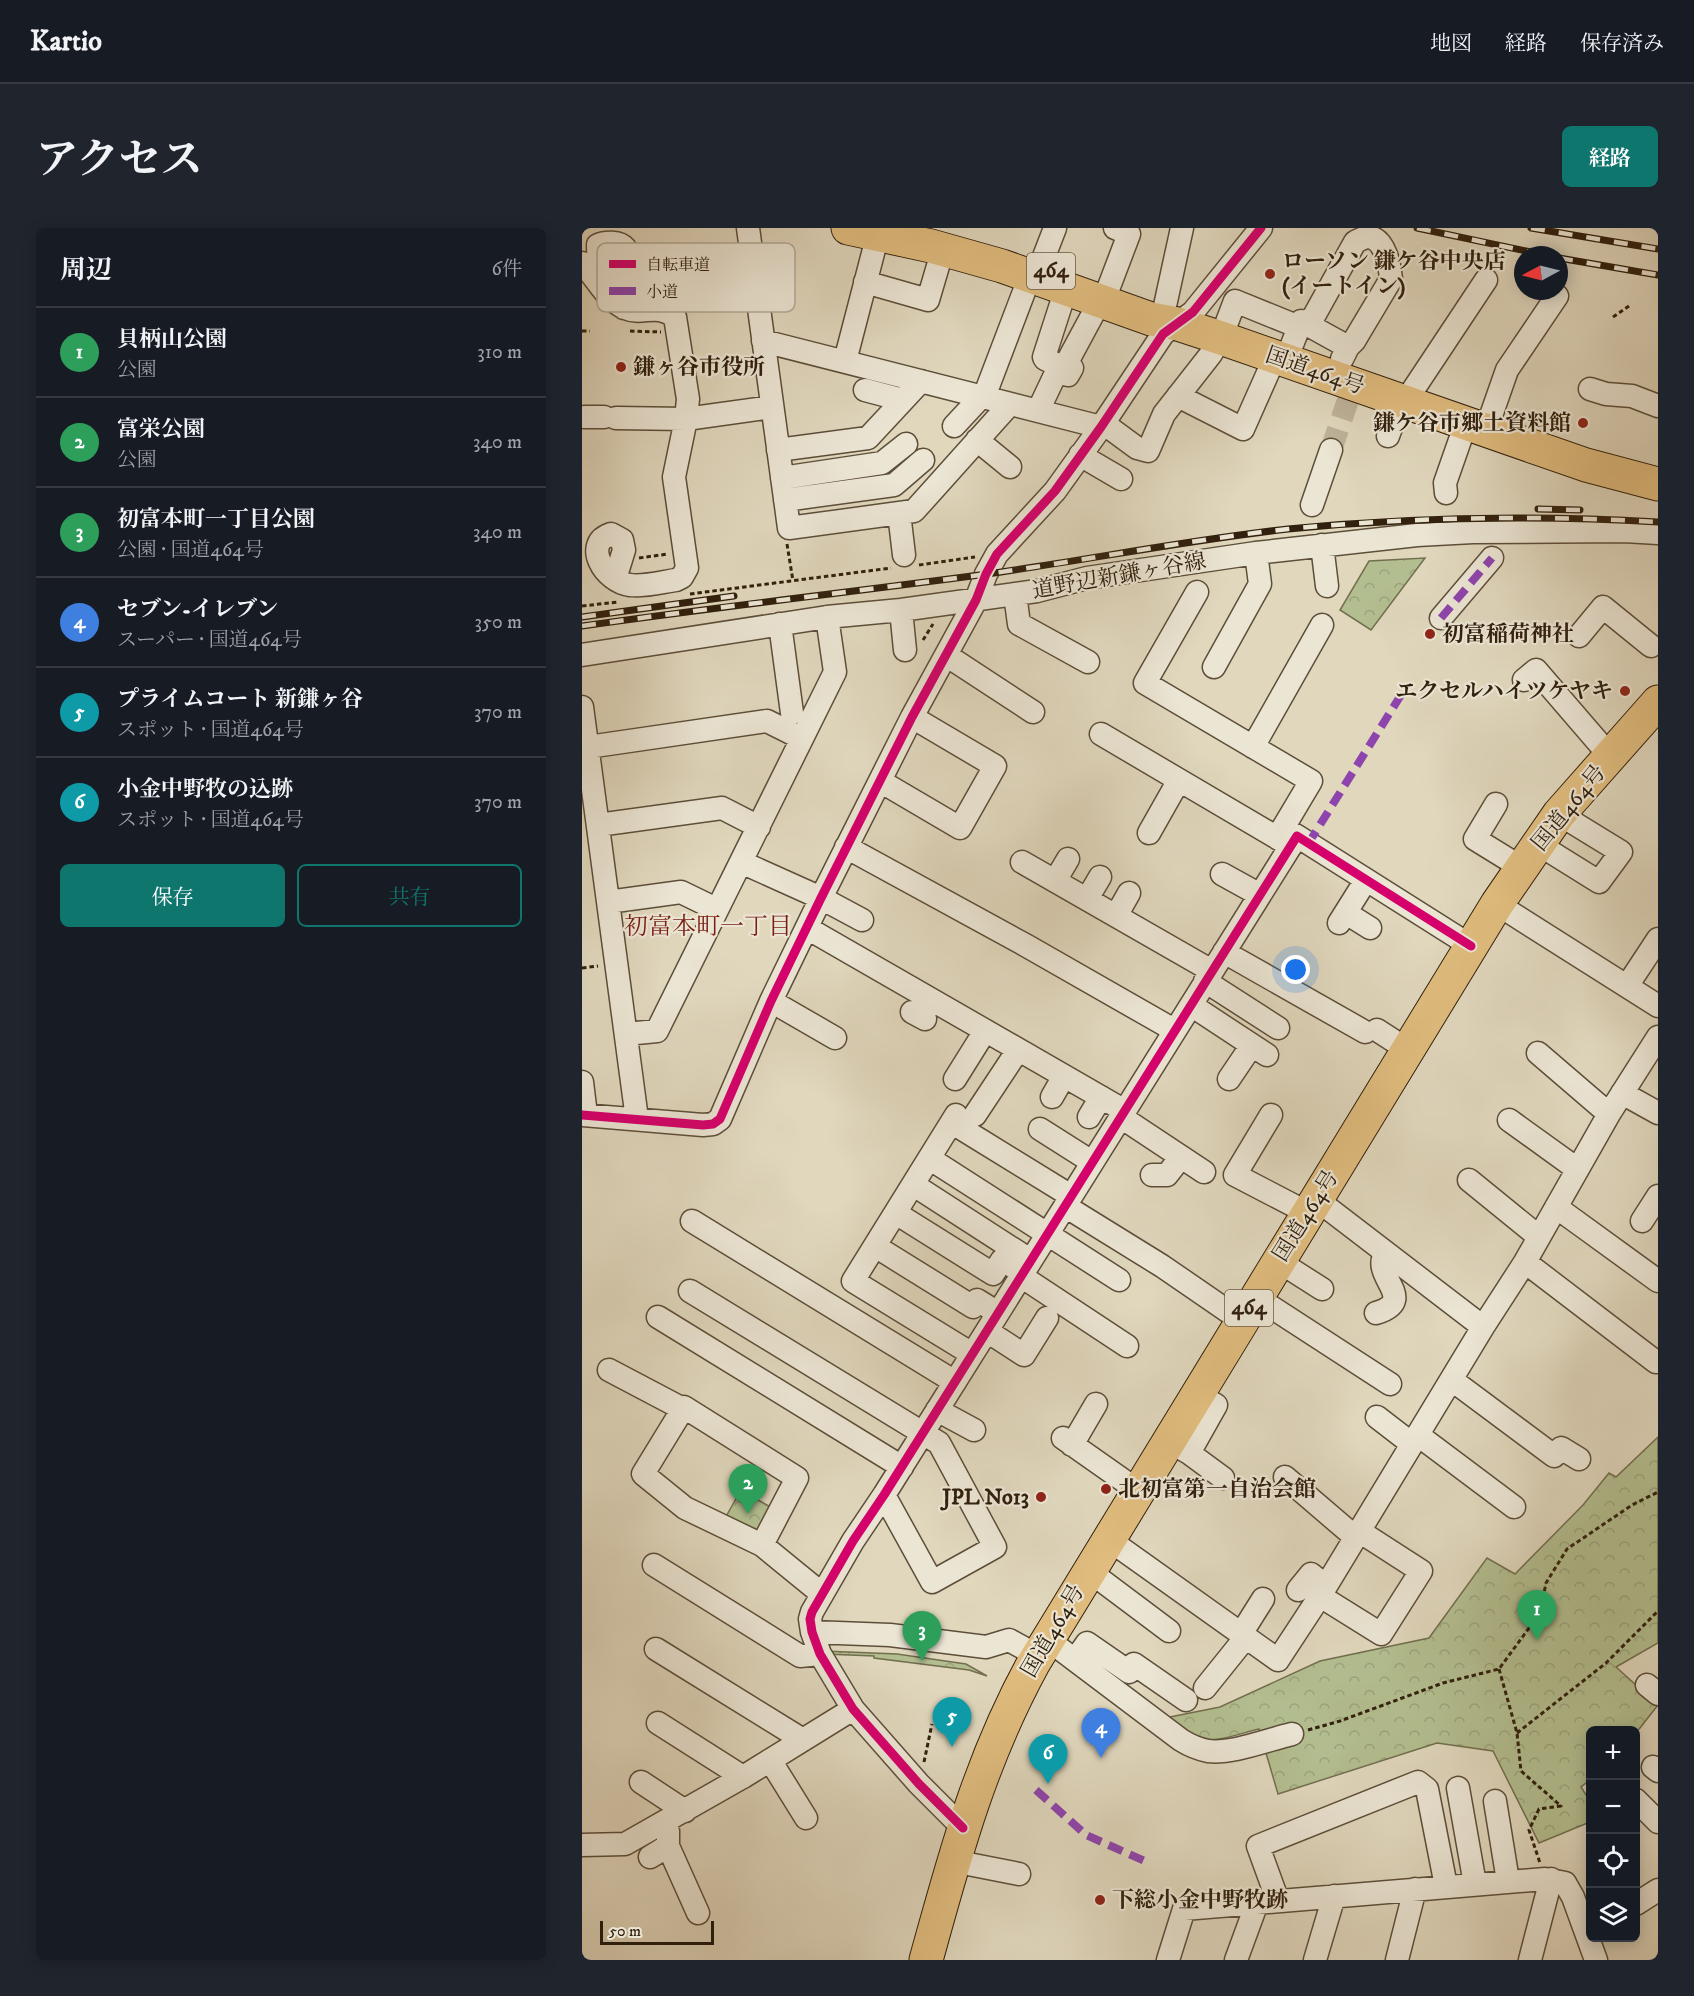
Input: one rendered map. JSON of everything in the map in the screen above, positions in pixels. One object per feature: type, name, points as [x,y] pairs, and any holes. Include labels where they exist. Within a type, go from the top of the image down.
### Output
[{"type":"highway","name":"国道464号","points":[[863,231],[938,235],[1151,319],[1170,320],[1280,359],[1344,387],[1406,402],[1586,465],[1658,484]]},
{"type":"highway","name":"国道464号","points":[[926,1960],[973,1796],[998,1734],[1042,1647],[1137,1490],[1179,1447],[1197,1394],[1497,904],[1559,814],[1658,702]]},
{"type":"street","points":[[748,228],[750,243]]},
{"type":"street","points":[[1055,228],[1036,359],[1038,366],[1068,375],[1105,299],[1129,234],[1115,228]]},
{"type":"street","points":[[582,1082],[584,1115],[703,1125],[713,1124],[720,1119],[771,1001],[846,847],[912,717],[976,600],[997,554],[1055,490],[1163,334],[1170,320],[1182,228]]},
{"type":"street","points":[[1170,320],[1193,312],[1256,229]]},
{"type":"street","points":[[845,361],[866,282],[863,231]]},
{"type":"street","points":[[866,282],[928,300],[938,235]]},
{"type":"street","points":[[590,281],[597,250]]},
{"type":"street","points":[[1344,387],[1348,347],[1354,341],[1391,279],[1390,269],[1382,261],[1363,250],[1355,250],[1347,254],[1305,323],[1348,347]]},
{"type":"street","points":[[582,263],[590,281]]},
{"type":"street","points":[[1049,280],[1044,357],[1045,360],[1062,367],[1065,366],[1105,299]]},
{"type":"street","points":[[954,426],[982,397],[1049,280]]},
{"type":"street","points":[[1388,436],[1406,402],[1457,332],[1486,280]]},
{"type":"street","points":[[1217,282],[1247,306]]},
{"type":"street","points":[[1446,493],[1445,483],[1476,426],[1508,370],[1554,300]]},
{"type":"street","points":[[763,341],[1038,411],[1102,425],[1137,448],[1148,451],[1164,414],[1221,338],[1235,301],[1299,327],[1243,429],[1178,396]]},
{"type":"street","points":[[615,579],[631,586],[676,580],[682,577],[687,568],[674,477],[688,399],[675,317],[668,312]]},
{"type":"street","points":[[759,312],[789,528],[914,511],[1010,404]]},
{"type":"street","points":[[1038,411],[1056,373]]},
{"type":"street","points":[[778,450],[868,438],[921,381]]},
{"type":"street","points":[[1590,389],[1606,394],[1632,396],[1658,406]]},
{"type":"street","points":[[865,390],[903,400]]},
{"type":"street","points":[[601,417],[686,419],[772,407]]},
{"type":"street","points":[[978,440],[1010,467]]},
{"type":"street","points":[[782,478],[882,463],[906,444]]},
{"type":"street","points":[[1312,505],[1331,450]]},
{"type":"street","points":[[1080,455],[1121,479]]},
{"type":"street","points":[[785,500],[894,484],[923,460]]},
{"type":"street","points":[[899,513],[905,563]]},
{"type":"street","name":"道野辺新鎌ヶ谷線","points":[[582,655],[826,617],[901,610],[1037,591],[1088,578],[1322,545],[1483,531],[1658,533]]},
{"type":"street","points":[[1322,545],[1327,586]]},
{"type":"street","points":[[1214,668],[1260,584],[1256,553]]},
{"type":"street","points":[[1442,618],[1492,558]]},
{"type":"street","points":[[1197,592],[1145,683],[1311,781],[1283,828],[1294,841]]},
{"type":"street","points":[[1015,594],[1020,624],[1088,662]]},
{"type":"street","points":[[1579,636],[1603,607],[1651,646]]},
{"type":"street","points":[[901,610],[914,645]]},
{"type":"street","points":[[626,1034],[657,1030],[835,672],[826,617]]},
{"type":"street","points":[[780,624],[792,713]]},
{"type":"street","points":[[1253,747],[1322,625]]},
{"type":"street","points":[[946,655],[1033,712]]},
{"type":"street","points":[[1524,680],[1536,670],[1610,756]]},
{"type":"street","points":[[582,707],[637,1119]]},
{"type":"street","points":[[880,781],[962,834],[995,766],[912,717]]},
{"type":"street","points":[[588,747],[766,721],[801,738]]},
{"type":"street","points":[[1101,734],[1179,780],[1366,880],[1471,946]]},
{"type":"street","points":[[1149,833],[1179,780]]},
{"type":"street","points":[[1496,804],[1475,839],[1530,856],[1599,882],[1621,852],[1559,814]]},
{"type":"street","points":[[598,825],[722,808],[759,827]]},
{"type":"street","points":[[963,1828],[919,1784],[853,1709],[820,1654],[810,1619],[853,1541],[902,1467],[1294,841]]},
{"type":"street","points":[[846,847],[1115,988],[1174,1030]]},
{"type":"street","points":[[1056,881],[1068,860]]},
{"type":"street","points":[[741,862],[821,898],[862,920]]},
{"type":"street","points":[[1022,862],[1116,916],[1209,976],[1278,1028]]},
{"type":"street","points":[[1222,874],[1260,895]]},
{"type":"street","points":[[1087,899],[1100,877]]},
{"type":"street","points":[[1366,880],[1342,918],[1370,928]]},
{"type":"street","points":[[608,902],[681,892],[716,909]]},
{"type":"street","points":[[1116,916],[1129,893]]},
{"type":"street","points":[[1497,904],[1658,1006]]},
{"type":"street","points":[[807,928],[923,1008],[986,1031],[1101,1097],[1204,1172]]},
{"type":"street","points":[[1628,986],[1658,939]]},
{"type":"street","points":[[1224,952],[1408,1050]]},
{"type":"street","points":[[771,1001],[835,1038]]},
{"type":"street","points":[[1191,1005],[1259,1050],[1229,1079]]},
{"type":"street","points":[[955,1079],[986,1031]]},
{"type":"street","points":[[1108,1539],[1278,1660],[1323,1591],[1525,1262],[1609,1113],[1658,1037]]},
{"type":"street","points":[[972,1354],[853,1281],[963,1119],[1018,1050]]},
{"type":"street","points":[[1538,1053],[1609,1113]]},
{"type":"street","points":[[1052,1096],[1064,1077]]},
{"type":"street","points":[[1622,1093],[1658,1113]]},
{"type":"street","points":[[1089,1117],[1101,1097]]},
{"type":"street","points":[[1271,1115],[1235,1175],[1312,1206],[1386,1253],[1483,1327]]},
{"type":"street","points":[[963,1119],[1068,1201],[1162,1266],[1390,1384]]},
{"type":"street","points":[[1509,1120],[1577,1169]]},
{"type":"street","points":[[1040,1129],[1092,1162]]},
{"type":"street","points":[[1152,1175],[1167,1175],[1181,1157]]},
{"type":"street","points":[[935,1162],[1119,1280]]},
{"type":"street","points":[[1469,1180],[1539,1237]]},
{"type":"street","points":[[920,1189],[1127,1346]]},
{"type":"street","points":[[1642,1221],[1658,1196]]},
{"type":"street","points":[[1556,1207],[1658,1281]]},
{"type":"street","points":[[902,1217],[993,1274],[1002,1260],[1025,1270]]},
{"type":"street","points":[[692,1221],[955,1382]]},
{"type":"street","points":[[883,1251],[973,1307],[977,1300],[993,1322],[1024,1355],[1047,1318]]},
{"type":"street","points":[[1376,1313],[1386,1310],[1391,1305],[1394,1296],[1393,1288],[1382,1270],[1381,1264],[1386,1253]]},
{"type":"street","points":[[1278,1261],[1322,1288]]},
{"type":"street","points":[[1525,1262],[1656,1362]]},
{"type":"street","points":[[690,1291],[939,1443],[995,1547],[932,1582],[884,1495]]},
{"type":"street","points":[[658,1317],[902,1467]]},
{"type":"street","points":[[609,1370],[682,1409],[684,1407],[797,1478],[762,1545]]},
{"type":"street","points":[[1452,1380],[1554,1456],[1561,1448],[1579,1459]]},
{"type":"street","points":[[1096,1404],[1067,1442],[1137,1490]]},
{"type":"street","points":[[682,1409],[643,1474],[685,1508],[762,1545],[822,1594]]},
{"type":"street","points":[[937,1410],[974,1430]]},
{"type":"street","points":[[1377,1417],[1514,1507]]},
{"type":"street","points":[[1179,1447],[1223,1478]]},
{"type":"street","points":[[1285,1477],[1357,1534],[1421,1571],[1381,1634],[1323,1591],[1311,1574],[1298,1590]]},
{"type":"street","points":[[654,1565],[800,1656],[820,1654]]},
{"type":"street","points":[[1089,1571],[1168,1631]]},
{"type":"street","points":[[1205,1688],[1244,1635],[1263,1599]]},
{"type":"street","points":[[812,1632],[890,1635],[986,1647],[1009,1640],[1042,1647],[1075,1660],[1181,1740],[1193,1746],[1208,1750],[1228,1750],[1292,1734]]},
{"type":"street","points":[[1075,1660],[1087,1643],[1129,1672],[1134,1664],[1186,1700]]},
{"type":"street","points":[[656,1648],[803,1740]]},
{"type":"street","points":[[582,1845],[625,1844],[743,1778],[853,1709]]},
{"type":"street","points":[[658,1722],[743,1778]]},
{"type":"street","points":[[771,1760],[806,1818]]},
{"type":"street","points":[[641,1782],[676,1815]]},
{"type":"street","points":[[1236,1960],[1267,1902],[1258,1846],[1418,1782],[1427,1789],[1446,1886]]},
{"type":"street","points":[[1458,1788],[1475,1884]]},
{"type":"street","points":[[1495,1801],[1508,1881]]},
{"type":"street","points":[[1640,1805],[1658,1822]]},
{"type":"street","points":[[676,1815],[659,1852],[698,1913]]},
{"type":"street","points":[[953,1861],[1019,1874]]},
{"type":"street","points":[[1530,1960],[1548,1879]]},
{"type":"street","points":[[1168,1960],[1184,1909],[1415,1888],[1548,1879],[1565,1883],[1586,1926]]},
{"type":"street","points":[[1396,1960],[1415,1888]]},
{"type":"street","points":[[1640,1901],[1658,1890]]},
{"type":"street","points":[[1315,1960],[1334,1896]]},
{"type":"street","points":[[1591,1942],[1596,1960]]},
{"type":"path","points":[[1613,317],[1629,306]]},
{"type":"path","points":[[582,331],[590,331]]},
{"type":"path","points":[[630,332],[667,333]]},
{"type":"path","points":[[789,528],[786,536],[793,581]]},
{"type":"path","points":[[680,595],[793,581],[905,563],[997,554]]},
{"type":"path","points":[[582,606],[626,601]]},
{"type":"path","points":[[914,645],[936,617]]},
{"type":"path","points":[[1292,1734],[1340,1721],[1443,1683],[1499,1669],[1540,1613],[1546,1583],[1567,1549],[1632,1505],[1658,1492]]},
{"type":"path","points":[[1517,1733],[1606,1663],[1658,1611]]},
{"type":"path","points":[[1499,1669],[1517,1733],[1521,1771],[1561,1806],[1539,1809],[1529,1830],[1548,1879]]},
{"type":"path","points":[[919,1784],[932,1724]]},
{"type":"green space","points":[[1425,558],[1371,630],[1340,610],[1369,561]]},
{"type":"green space","points":[[1658,1437],[1658,1643],[1616,1667],[1658,1705],[1640,1728],[1640,1726],[1586,1726],[1586,1783],[1581,1787],[1586,1795],[1586,1824],[1539,1843],[1493,1751],[1437,1743],[1278,1794],[1259,1729],[1217,1739],[1200,1739],[1189,1734],[1170,1717],[1220,1707],[1320,1661],[1429,1638],[1487,1558],[1515,1574],[1583,1505],[1609,1473],[1616,1477]]},
{"type":"green space","points":[[741,1490],[772,1508],[758,1531],[724,1520]]},
{"type":"green space","points":[[823,1651],[897,1654],[966,1664],[987,1676],[969,1670],[874,1658],[874,1656],[825,1654]]},
{"type":"tunnel","points":[[1331,450],[1348,400]]},
{"type":"railway","points":[[1417,228],[1514,248]]},
{"type":"railway","points":[[1531,228],[1658,249]]},
{"type":"railway","points":[[1568,260],[1658,275]]},
{"type":"railway","points":[[1538,509],[1580,510]]},
{"type":"railway","points":[[582,626],[987,574],[1288,529],[1473,518],[1566,518],[1658,522]]},
{"type":"railway","points":[[582,617],[734,596]]},
{"type":"marked path","points":[[1441,618],[1492,558]]},
{"type":"marked path","points":[[1308,844],[1406,687]]},
{"type":"marked path","points":[[1036,1790],[1086,1835],[1147,1862]]},
{"type":"cycle path","points":[[582,1115],[703,1125],[713,1124],[720,1119],[771,1001],[821,898],[912,717],[976,600],[997,554],[1055,491],[1163,334],[1193,312],[1261,228]]},
{"type":"cycle path","points":[[963,1828],[919,1784],[853,1709],[820,1654],[812,1632],[810,1619],[812,1612],[853,1541],[1297,836],[1471,946]]},
{"type":"place","name":"ローソン 鎌ケ谷中央店 (イートイン)","points":[[1270,274]]},
{"type":"place","name":"鎌ヶ谷市役所","points":[[621,367]]},
{"type":"place","name":"鎌ケ谷市郷土資料館","points":[[1583,423]]},
{"type":"place","name":"初富稲荷神社","points":[[1430,634]]},
{"type":"place","name":"エクセルハイツケヤキ","points":[[1625,691]]},
{"type":"place","name":"北初富第一自治会館","points":[[1106,1489]]},
{"type":"place","name":"JPL No13","points":[[1041,1497]]},
{"type":"place","name":"富栄公園","points":[[748,1514]]},
{"type":"place","name":"貝柄山公園","points":[[1537,1640]]},
{"type":"place","name":"初富本町一丁目公園","points":[[922,1661]]},
{"type":"place","name":"プライムコート 新鎌ヶ谷","points":[[952,1747]]},
{"type":"place","name":"セブン-イレブン","points":[[1101,1758]]},
{"type":"place","name":"小金中野牧の込跡","points":[[1048,1784]]},
{"type":"place","name":"下総小金中野牧跡","points":[[1100,1900]]},
{"type":"district","name":"初富本町一丁目","points":[[708,927]]}]
